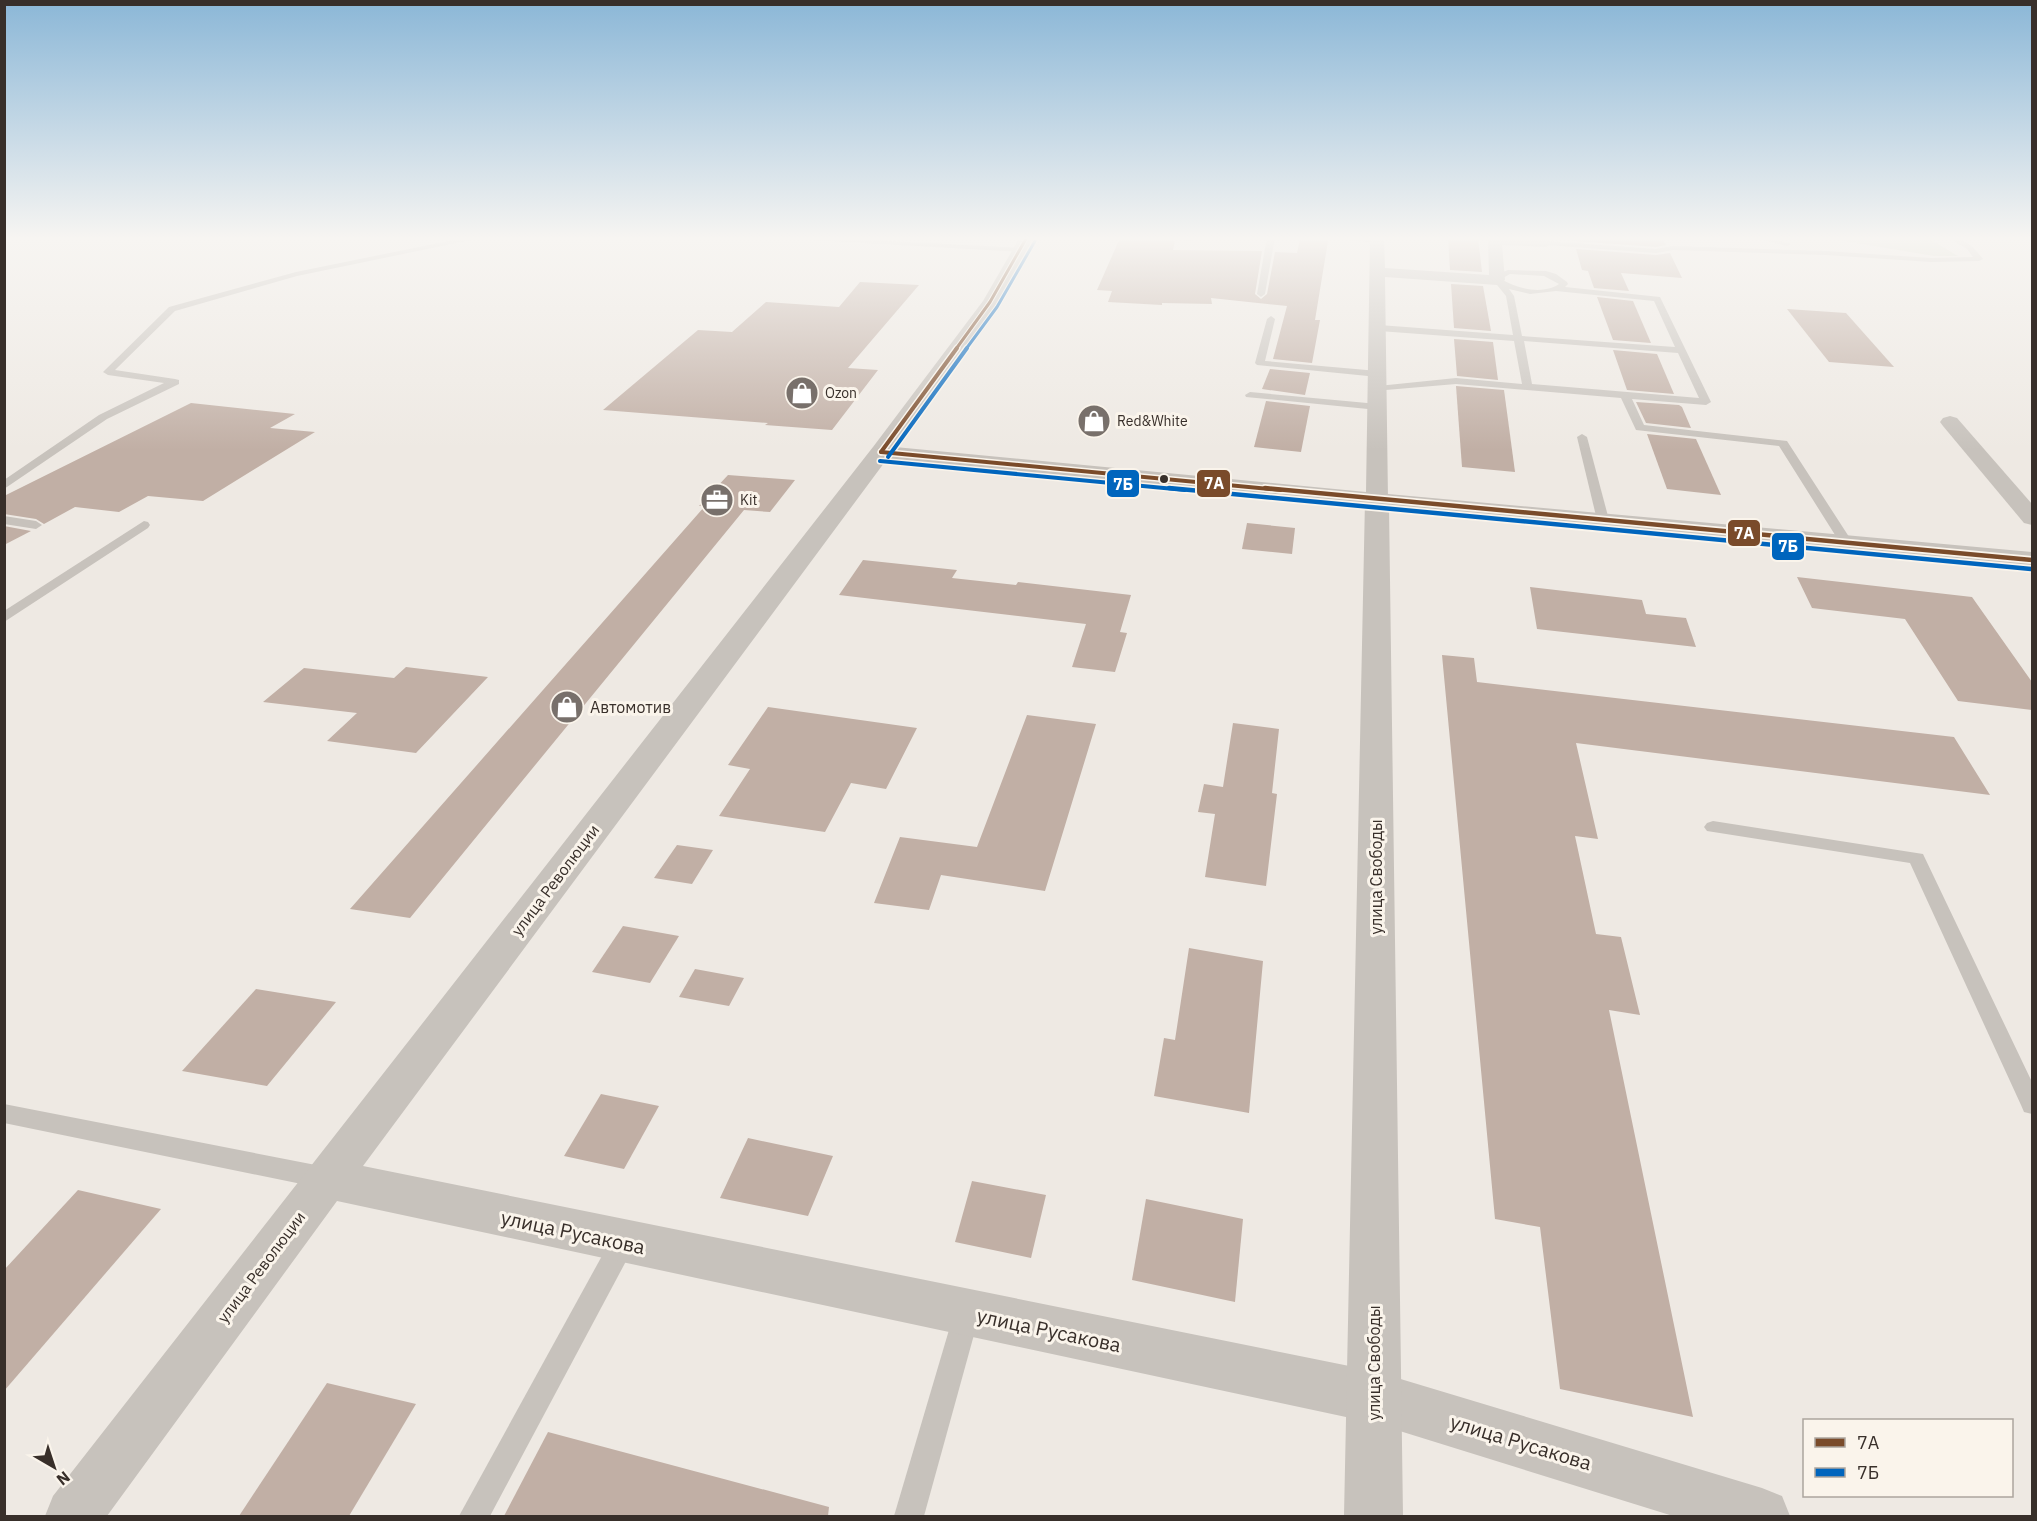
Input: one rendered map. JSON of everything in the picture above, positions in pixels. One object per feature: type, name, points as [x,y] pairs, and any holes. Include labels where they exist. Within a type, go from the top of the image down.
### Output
[{"type":"street","name":"улица Революции","points":[[74,1516],[327,1179],[881,452],[986,308]]},
{"type":"street","name":"улица Свободы","points":[[1373,1516],[1378,308]]},
{"type":"street","points":[[1950,422],[2032,518]]},
{"type":"street","points":[[881,452],[2032,560]]},
{"type":"street","name":"улица Русакова","points":[[327,1179],[1374,1397],[1762,1516]]},
{"type":"lane","points":[[4,486],[103,417],[175,382],[108,372],[176,308]]},
{"type":"lane","points":[[1512,308],[1528,387]]},
{"type":"lane","points":[[1250,395],[1378,390],[1456,381],[1706,402],[1661,308]]},
{"type":"lane","points":[[1271,319],[1260,363],[1378,390]]},
{"type":"lane","points":[[1378,327],[1682,350]]},
{"type":"lane","points":[[1625,395],[1640,428],[1783,443],[1847,543]]},
{"type":"lane","points":[[1582,437],[1603,520]]},
{"type":"lane","points":[[4,520],[36,525]]},
{"type":"lane","points":[[4,618],[144,525]]},
{"type":"lane","points":[[1713,827],[1917,858],[2032,1105]]},
{"type":"lane","points":[[4,1113],[327,1179]]},
{"type":"lane","points":[[474,1516],[623,1242]]},
{"type":"lane","points":[[909,1516],[967,1313]]},
{"type":"building","points":[[759,308],[899,308],[848,368],[878,370],[832,430],[603,410],[698,330],[732,332]]},
{"type":"building","points":[[1286,308],[1317,308],[1315,320],[1320,320],[1312,363],[1273,359]]},
{"type":"building","points":[[1453,308],[1487,308],[1491,331],[1454,328]]},
{"type":"building","points":[[1601,308],[1636,308],[1651,343],[1613,340]]},
{"type":"building","points":[[1787,309],[1846,313],[1894,367],[1829,362]]},
{"type":"building","points":[[1454,339],[1493,342],[1498,380],[1457,376]]},
{"type":"building","points":[[1613,350],[1657,354],[1674,394],[1627,390]]},
{"type":"building","points":[[1270,369],[1310,373],[1305,395],[1262,389]]},
{"type":"building","points":[[1456,386],[1504,390],[1515,472],[1462,467]]},
{"type":"building","points":[[1266,401],[1310,406],[1301,452],[1254,447]]},
{"type":"building","points":[[1636,402],[1679,405],[1691,428],[1646,423]]},
{"type":"building","points":[[191,403],[295,414],[270,428],[315,432],[203,501],[148,496],[119,512],[75,507],[44,524],[36,519],[4,514],[4,496]]},
{"type":"building","points":[[1647,434],[1696,439],[1721,495],[1667,489]]},
{"type":"building","points":[[728,475],[795,480],[770,512],[744,510],[410,918],[350,909],[705,506],[699,506]]},
{"type":"building","points":[[1247,523],[1295,528],[1292,554],[1242,549]]},
{"type":"building","points":[[4,526],[31,531],[4,545]]},
{"type":"building","points":[[863,560],[957,570],[952,578],[1016,585],[1018,582],[1131,595],[1120,632],[1127,633],[1115,672],[1072,667],[1086,624],[839,595]]},
{"type":"building","points":[[1797,577],[1972,597],[2032,682],[2032,710],[1958,701],[1905,619],[1812,608]]},
{"type":"building","points":[[1530,587],[1642,600],[1646,614],[1686,618],[1696,647],[1537,629]]},
{"type":"building","points":[[1442,655],[1474,658],[1477,682],[1954,737],[1990,795],[1576,743],[1598,839],[1575,836],[1596,934],[1621,937],[1640,1015],[1609,1010],[1693,1417],[1560,1389],[1540,1227],[1495,1219]]},
{"type":"building","points":[[406,667],[488,677],[416,753],[327,741],[357,713],[263,702],[304,668],[394,678]]},
{"type":"building","points":[[768,707],[917,728],[886,789],[851,783],[825,832],[719,816],[750,769],[728,765]]},
{"type":"building","points":[[1027,715],[1096,724],[1045,891],[941,875],[929,910],[874,903],[900,837],[977,847]]},
{"type":"building","points":[[1233,723],[1279,729],[1272,793],[1277,794],[1266,886],[1205,877],[1215,814],[1198,812],[1204,784],[1223,787]]},
{"type":"building","points":[[677,845],[713,850],[692,884],[654,878]]},
{"type":"building","points":[[623,926],[679,936],[650,983],[592,972]]},
{"type":"building","points":[[1189,948],[1263,961],[1249,1113],[1154,1096],[1164,1038],[1175,1040]]},
{"type":"building","points":[[695,969],[744,978],[729,1006],[679,997]]},
{"type":"building","points":[[256,989],[336,1002],[267,1086],[182,1071]]},
{"type":"building","points":[[601,1094],[659,1106],[624,1169],[564,1156]]},
{"type":"building","points":[[748,1138],[833,1156],[808,1216],[720,1198]]},
{"type":"building","points":[[972,1181],[1046,1195],[1031,1258],[955,1242]]},
{"type":"building","points":[[78,1190],[161,1209],[4,1391],[4,1270]]},
{"type":"building","points":[[1146,1199],[1243,1219],[1235,1302],[1132,1280]]},
{"type":"building","points":[[327,1383],[416,1404],[349,1516],[239,1516]]},
{"type":"building","points":[[548,1432],[829,1507],[828,1516],[504,1516]]},
{"type":"transit line","name":"7А","points":[[881,452],[986,308]]},
{"type":"transit line","name":"7Б","points":[[888,457],[996,308]]},
{"type":"transit line","name":"7А","points":[[881,452],[2032,560]]},
{"type":"transit line","name":"7Б","points":[[880,461],[2031,569]]},
{"type":"place","name":"Ozon","points":[[802,393]]},
{"type":"place","name":"Red&White","points":[[1094,421]]},
{"type":"place","name":"Kit","points":[[717,500]]},
{"type":"place","name":"Автомотив","points":[[567,707]]}]
